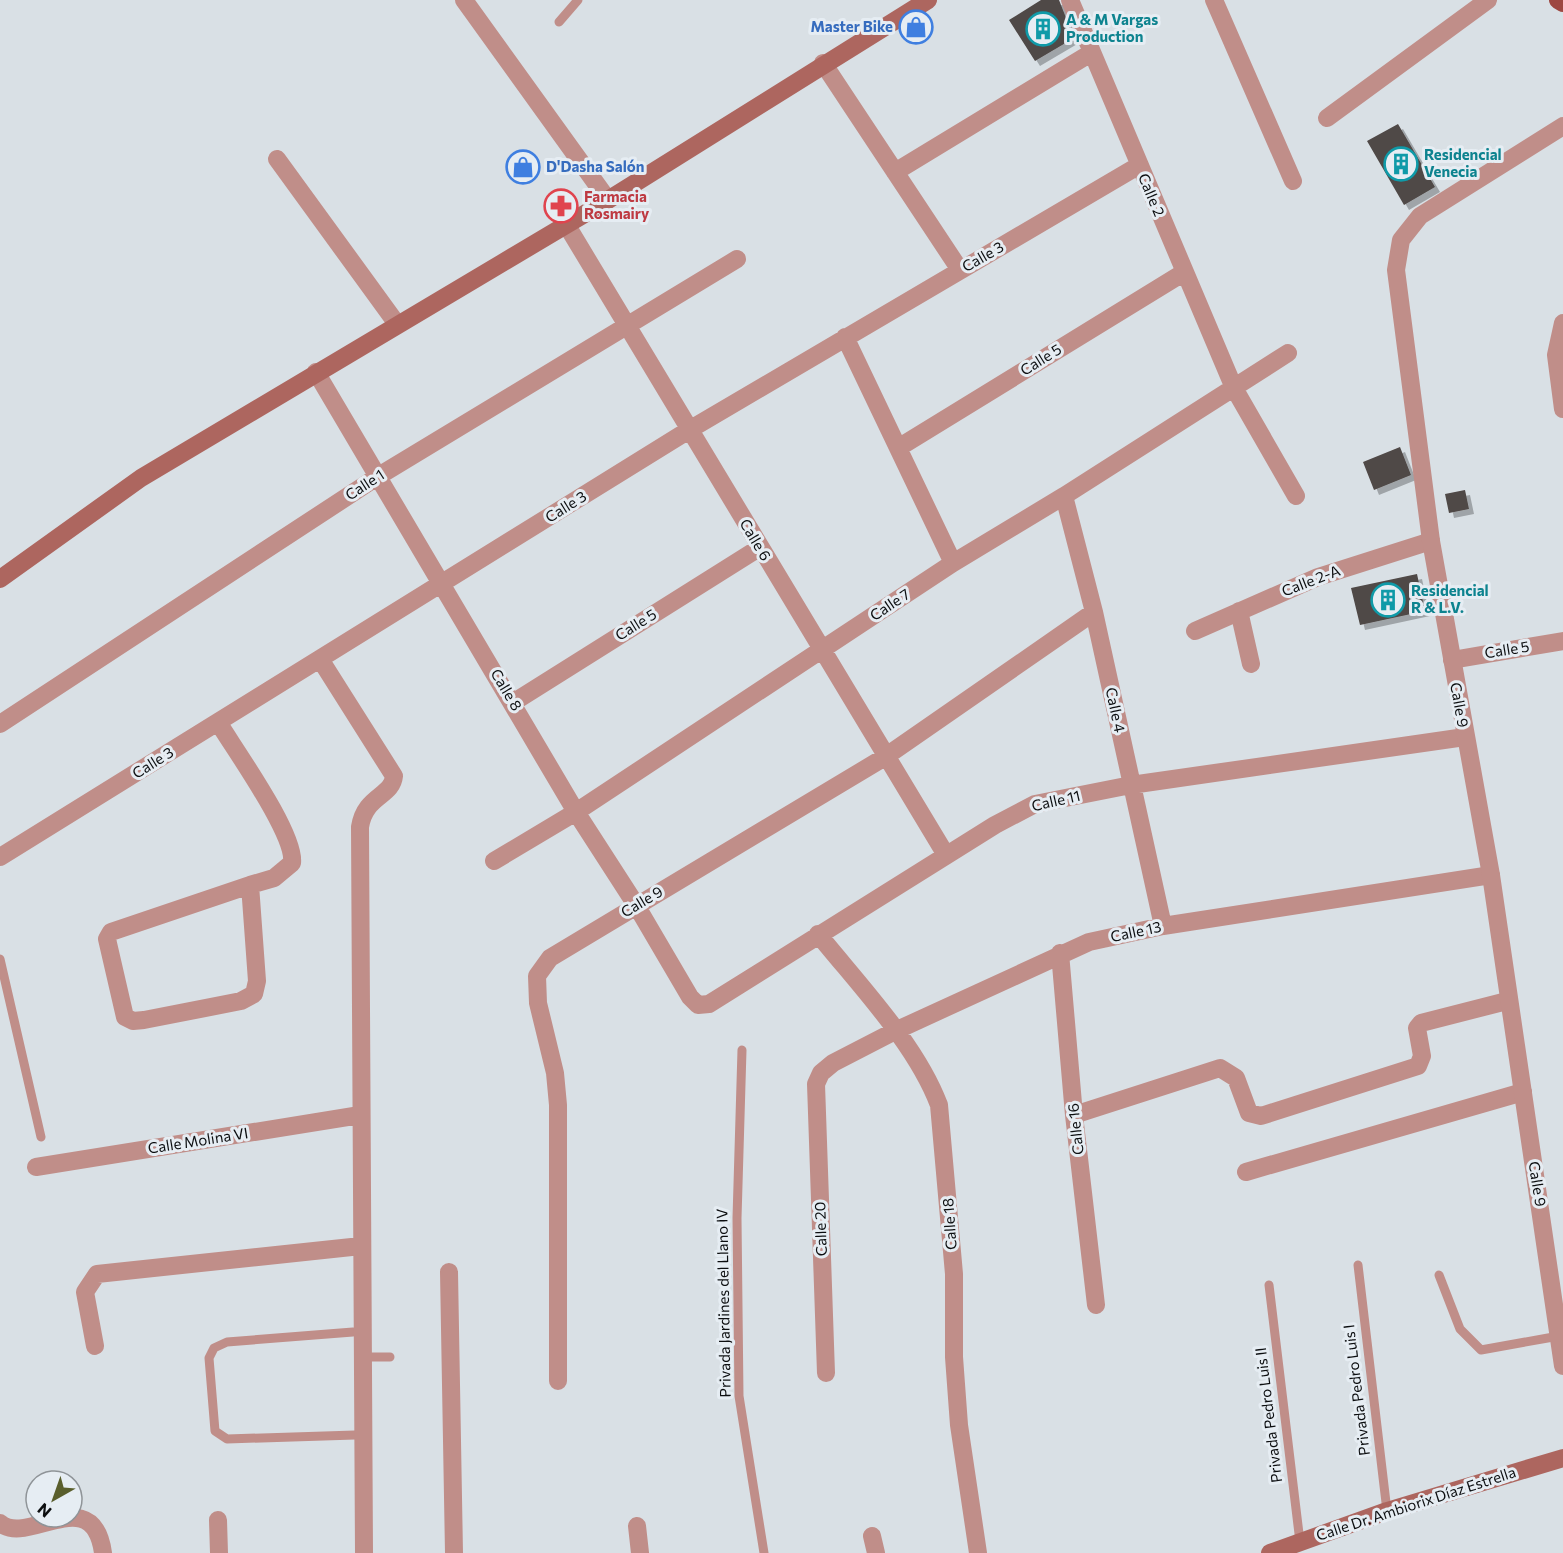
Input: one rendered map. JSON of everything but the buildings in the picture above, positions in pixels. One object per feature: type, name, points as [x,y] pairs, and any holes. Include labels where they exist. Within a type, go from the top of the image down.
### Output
[{"type":"main road","points":[[0,579],[141,478],[608,200],[823,63],[928,0]]},
{"type":"main road","points":[[1558,0],[1563,3]]},
{"type":"main road","name":"Calle Dr. Ambiorix Díaz Estrella","points":[[1270,1553],[1387,1511],[1563,1458]]},
{"type":"street","points":[[464,0],[608,200]]},
{"type":"street","name":"Calle 2","points":[[1070,0],[1183,273],[1234,388],[1296,496]]},
{"type":"street","points":[[1214,0],[1293,182]]},
{"type":"street","points":[[1327,118],[1488,0]]},
{"type":"street","points":[[895,172],[1091,52]]},
{"type":"street","points":[[823,63],[960,270]]},
{"type":"street","name":"Calle 9","points":[[1563,126],[1425,211],[1408,229],[1398,250],[1397,288],[1431,540],[1491,875],[1507,1001],[1558,1281],[1559,1336],[1563,1366]]},
{"type":"street","points":[[276,159],[397,324]]},
{"type":"street","name":"Calle 3","points":[[0,857],[689,430],[1138,166]]},
{"type":"street","name":"Calle 6","points":[[566,224],[759,548],[946,855]]},
{"type":"street","name":"Calle 1","points":[[0,724],[377,477],[737,259]]},
{"type":"street","name":"Calle 5","points":[[898,448],[1183,273]]},
{"type":"street","points":[[1563,323],[1556,355],[1563,409]]},
{"type":"street","points":[[845,337],[953,563]]},
{"type":"street","name":"Calle 7","points":[[494,861],[576,812],[953,563],[1064,496],[1288,353]]},
{"type":"street","name":"Calle 8","points":[[316,372],[514,702],[576,812],[636,905],[690,997],[698,1005]]},
{"type":"street","name":"Calle 4","points":[[1064,496],[1094,612],[1163,926]]},
{"type":"street","name":"Calle 2-A","points":[[1195,631],[1318,577],[1431,540]]},
{"type":"street","name":"Calle 5","points":[[514,702],[759,548]]},
{"type":"street","points":[[1239,611],[1251,664]]},
{"type":"street","name":"Calle 9","points":[[558,1381],[558,1105],[555,1072],[537,1003],[537,976],[550,958],[885,757],[1094,612]]},
{"type":"street","name":"Calle 5","points":[[1452,660],[1563,641]]},
{"type":"street","points":[[320,659],[394,776],[389,789],[362,813],[360,827],[361,1246],[357,1332],[362,1357],[358,1435],[364,1553]]},
{"type":"street","points":[[218,722],[279,822],[293,855],[291,863],[285,871],[250,885],[111,932],[107,939],[125,1017],[133,1021],[144,1020],[240,1001],[254,994],[257,981],[250,885]]},
{"type":"street","name":"Calle 11","points":[[698,1005],[710,1004],[946,855],[1035,804],[1131,785],[1465,737]]},
{"type":"street","name":"Calle 13","points":[[816,1084],[821,1073],[833,1063],[1060,953],[1089,942],[1163,926],[1491,875]]},
{"type":"street","name":"Calle 18","points":[[818,934],[895,1031],[931,1085],[942,1124],[954,1274],[954,1357],[959,1425],[978,1553]]},
{"type":"street","name":"Calle 16","points":[[1060,953],[1074,1114],[1096,1305]]},
{"type":"street","points":[[1074,1114],[1220,1068],[1236,1078],[1250,1113],[1261,1116],[1418,1066],[1422,1056],[1417,1028],[1421,1023],[1507,1001]]},
{"type":"street","name":"Calle 20","points":[[816,1084],[826,1373]]},
{"type":"street","points":[[1246,1172],[1523,1092]]},
{"type":"street","name":"Calle Molina VI","points":[[36,1167],[360,1115]]},
{"type":"street","points":[[94,1346],[85,1292],[97,1274],[361,1246]]},
{"type":"street","points":[[449,1272],[454,1553]]},
{"type":"street","points":[[0,1523],[15,1528],[74,1518],[96,1528],[100,1535],[103,1553]]},
{"type":"street","points":[[219,1520],[219,1553]]},
{"type":"street","points":[[637,1526],[640,1553]]},
{"type":"lane","points":[[559,22],[578,0]]},
{"type":"lane","points":[[0,959],[41,1137]]},
{"type":"lane","name":"Privada Jardines del Llano IV","points":[[742,1050],[737,1218],[740,1396],[764,1553]]},
{"type":"lane","name":"Privada Pedro Luis I","points":[[1358,1265],[1387,1511]]},
{"type":"lane","points":[[1439,1275],[1460,1329],[1481,1350],[1559,1336]]},
{"type":"lane","name":"Privada Pedro Luis II","points":[[1269,1285],[1300,1542]]},
{"type":"lane","points":[[357,1332],[227,1342],[214,1348],[209,1358],[215,1431],[227,1439],[358,1435]]},
{"type":"lane","points":[[362,1357],[390,1357]]},
{"type":"place","name":"Master Bike","points":[[916,27]]},
{"type":"place","name":"A & M Vargas Production","points":[[1043,29]]},
{"type":"place","name":"Residencial Venecia","points":[[1401,164]]},
{"type":"place","name":"D'Dasha Salón","points":[[523,167]]},
{"type":"place","name":"Farmacia Rosmairy","points":[[561,206]]},
{"type":"place","name":"Residencial R & L.V.","points":[[1388,600]]}]
